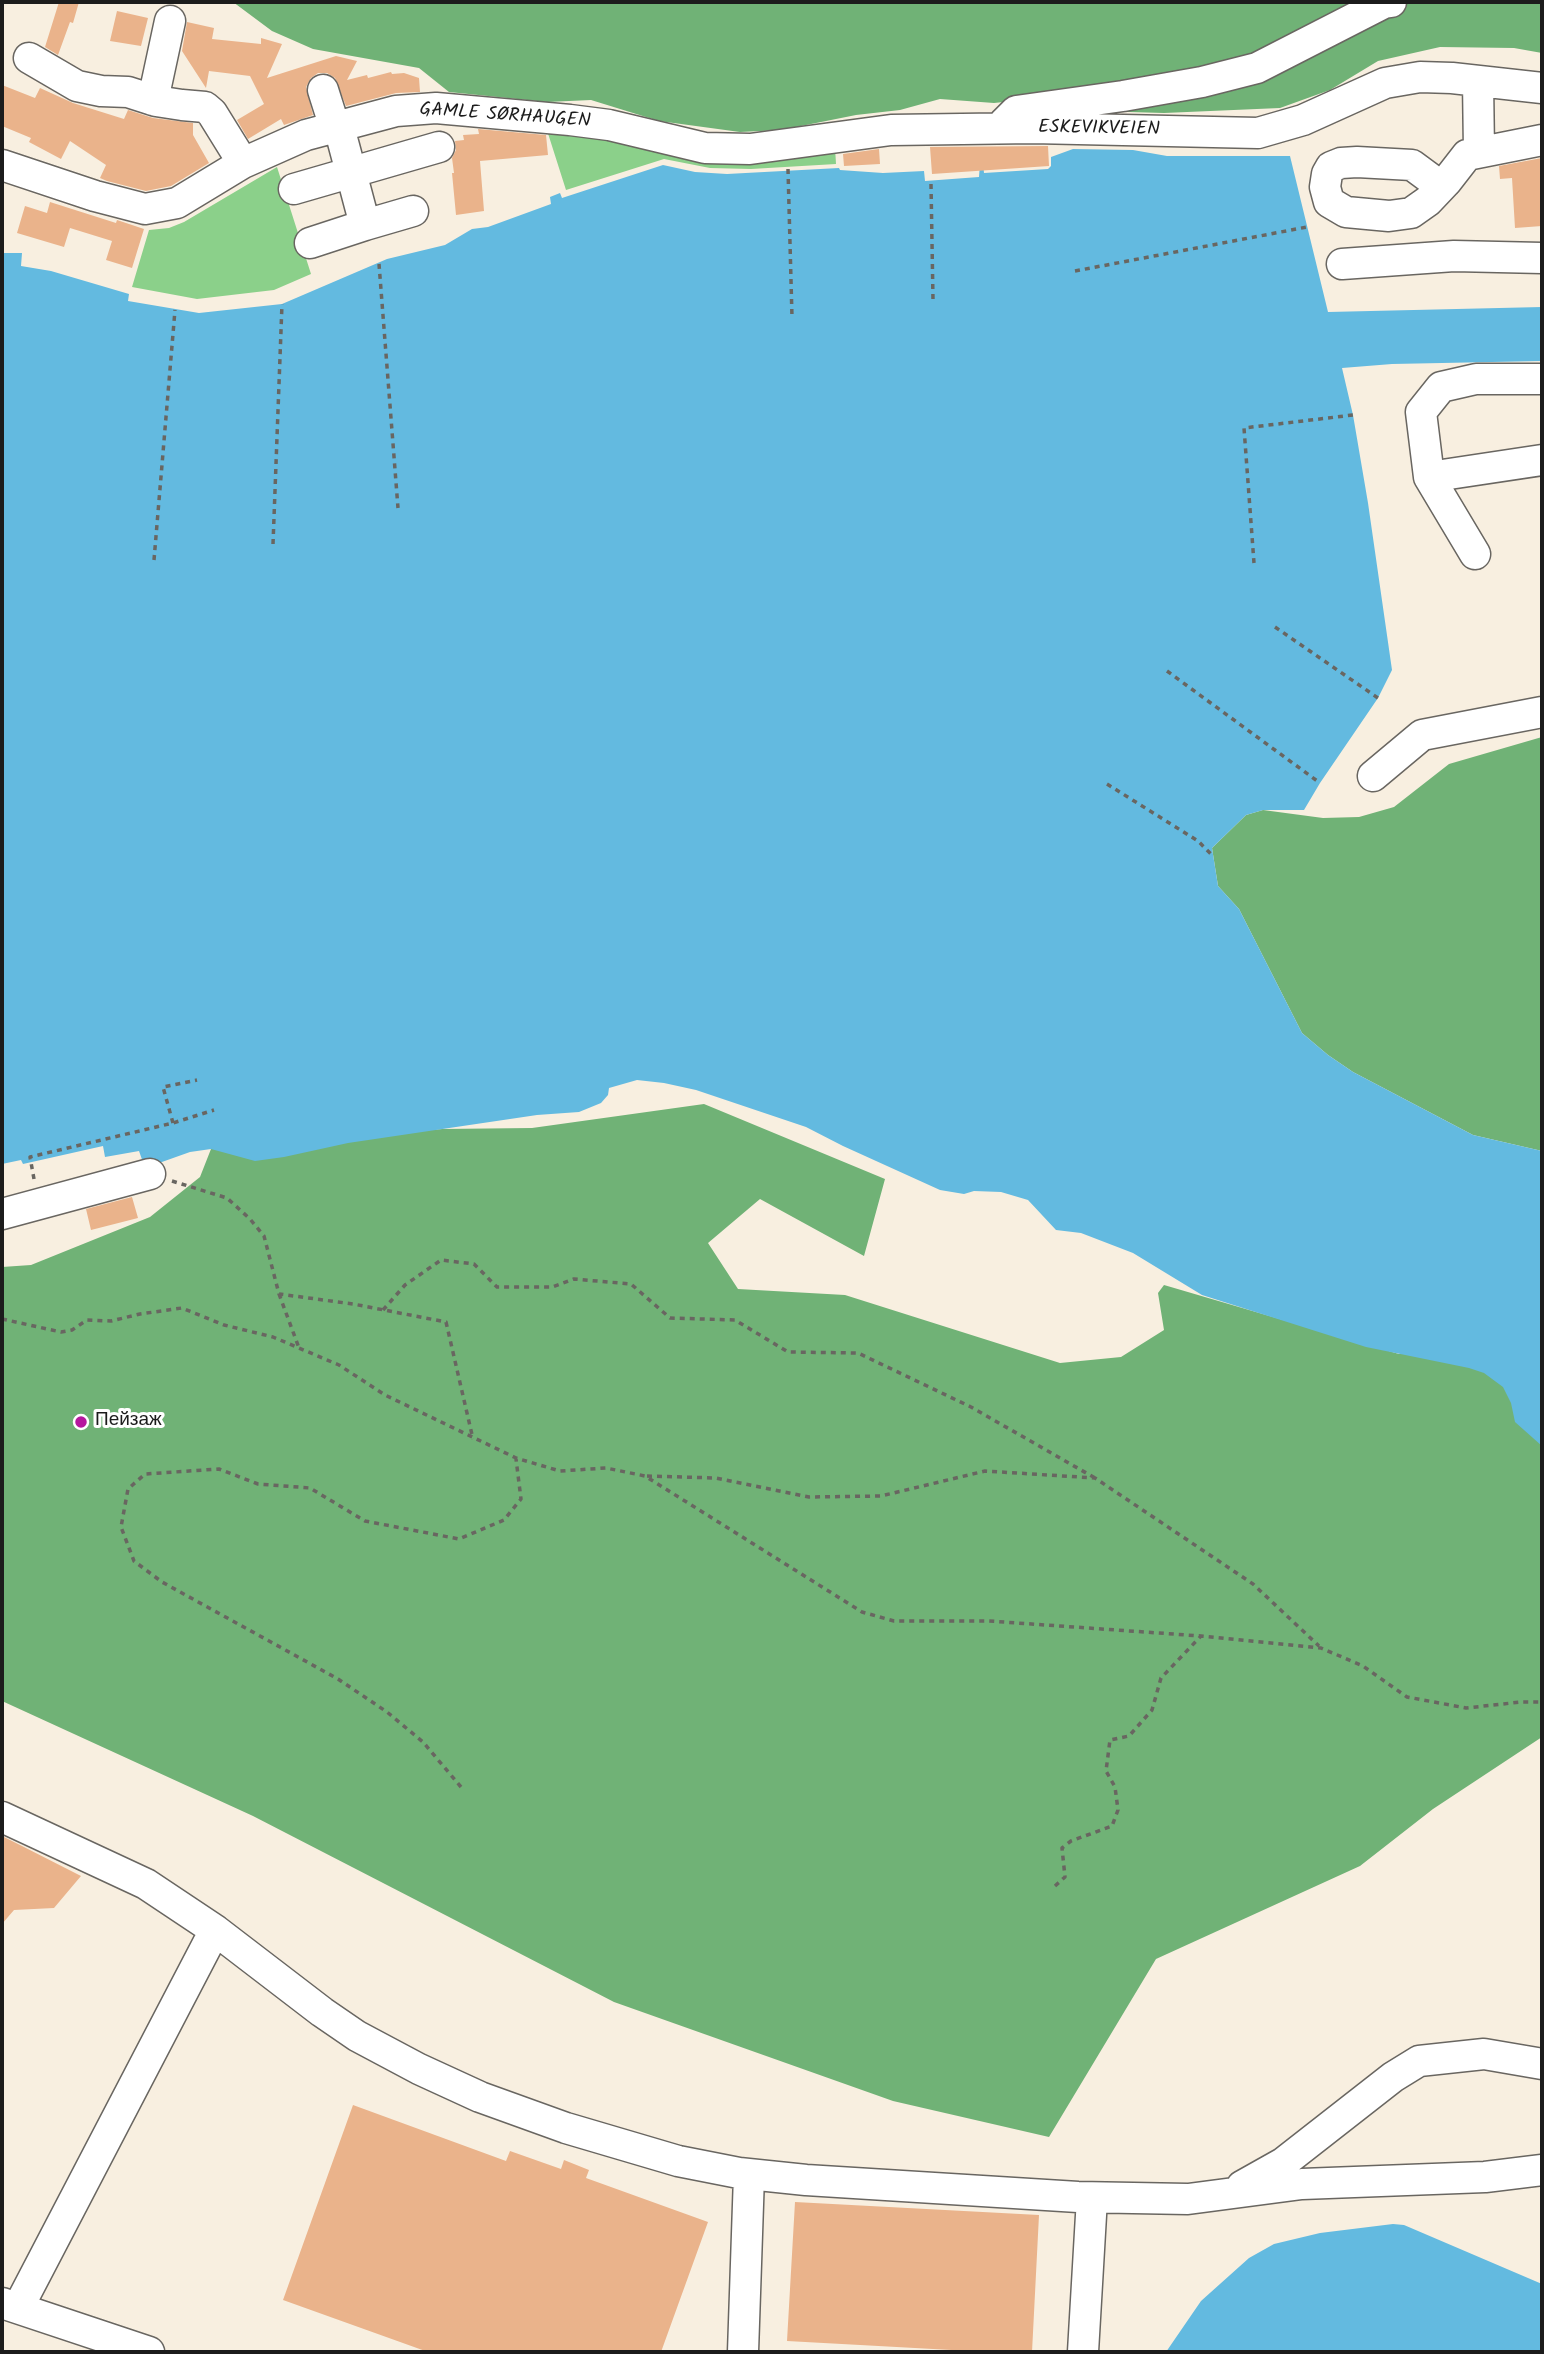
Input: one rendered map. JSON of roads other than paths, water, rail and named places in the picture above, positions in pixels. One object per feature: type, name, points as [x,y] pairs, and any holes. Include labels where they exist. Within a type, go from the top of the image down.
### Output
[{"type":"street","points":[[999,128],[1016,111],[1149,92],[1258,68],[1391,2]]},
{"type":"street","points":[[153,100],[170,22]]},
{"type":"street","points":[[29,58],[76,86],[101,91],[128,92],[181,106],[205,107],[212,113],[243,163]]},
{"type":"street","name":"ESKEVIKVEIEN","points":[[649,135],[705,148],[750,149],[891,130],[999,128],[1258,133],[1303,120],[1385,83],[1420,77],[1542,88]]},
{"type":"street","points":[[1479,81],[1479,152]]},
{"type":"street","points":[[323,90],[337,127],[365,225]]},
{"type":"street","name":"GAMLE SØRHAUGEN","points":[[2,165],[95,196],[145,209],[177,203],[243,163],[306,135],[396,111],[436,108],[570,120],[649,135]]},
{"type":"street","points":[[1446,183],[1467,155],[1542,140]]},
{"type":"street","points":[[294,189],[439,148]]},
{"type":"street","points":[[310,243],[413,211]]},
{"type":"street","points":[[1342,264],[1454,256],[1542,258]]},
{"type":"street","points":[[1475,554],[1429,477],[1421,412],[1441,387],[1476,379],[1542,379]]},
{"type":"street","points":[[1429,477],[1542,460]]},
{"type":"street","points":[[1373,776],[1422,735],[1542,712]]},
{"type":"street","points":[[2,1214],[150,1174]]},
{"type":"street","points":[[2,1817],[146,1884],[215,1930],[321,2012],[357,2036],[419,2069],[480,2097],[566,2128],[678,2161],[749,2175],[1092,2198],[1188,2199],[1302,2184],[1485,2178],[1542,2170]]},
{"type":"street","points":[[149,2352],[10,2306],[215,1930]]},
{"type":"street","points":[[1226,2194],[1283,2163],[1393,2077],[1419,2061],[1484,2054],[1542,2064]]},
{"type":"street","points":[[743,2352],[749,2175]]},
{"type":"street","points":[[1083,2352],[1092,2198]]},
{"type":"water","points":[[1073,149],[1133,150],[1167,156],[1290,156],[1328,312],[1542,307],[1542,361],[1392,364],[1342,368],[1368,503],[1392,670],[1378,698],[1304,810],[1263,810],[1246,815],[1212,848],[1218,886],[1239,909],[1302,1033],[1353,1072],[1473,1135],[1542,1151],[1542,1446],[1515,1422],[1511,1403],[1503,1387],[1484,1373],[1366,1347],[1202,1295],[1133,1253],[1081,1233],[1056,1230],[1028,1200],[1001,1192],[974,1191],[964,1194],[940,1190],[806,1127],[696,1090],[664,1083],[637,1080],[609,1088],[608,1095],[601,1103],[579,1112],[537,1115],[348,1143],[255,1161],[211,1149],[190,1152],[145,1168],[139,1151],[105,1157],[103,1146],[23,1164],[21,1160],[2,1164],[2,253],[22,253],[21,266],[51,271],[129,294],[128,301],[199,313],[282,304],[387,259],[445,245],[472,229],[488,227],[551,204],[550,197],[560,193],[562,198],[663,165],[695,172],[727,174],[839,168],[883,173],[924,171],[925,181],[979,177],[980,163],[983,163],[984,173],[1048,169],[1051,166],[1051,157]]},
{"type":"water","points":[[1404,2225],[1542,2284],[1542,2352],[1166,2352],[1201,2301],[1249,2258],[1274,2244],[1320,2233]]},
{"type":"place","name":"Пейзаж","points":[[81,1422]]}]
